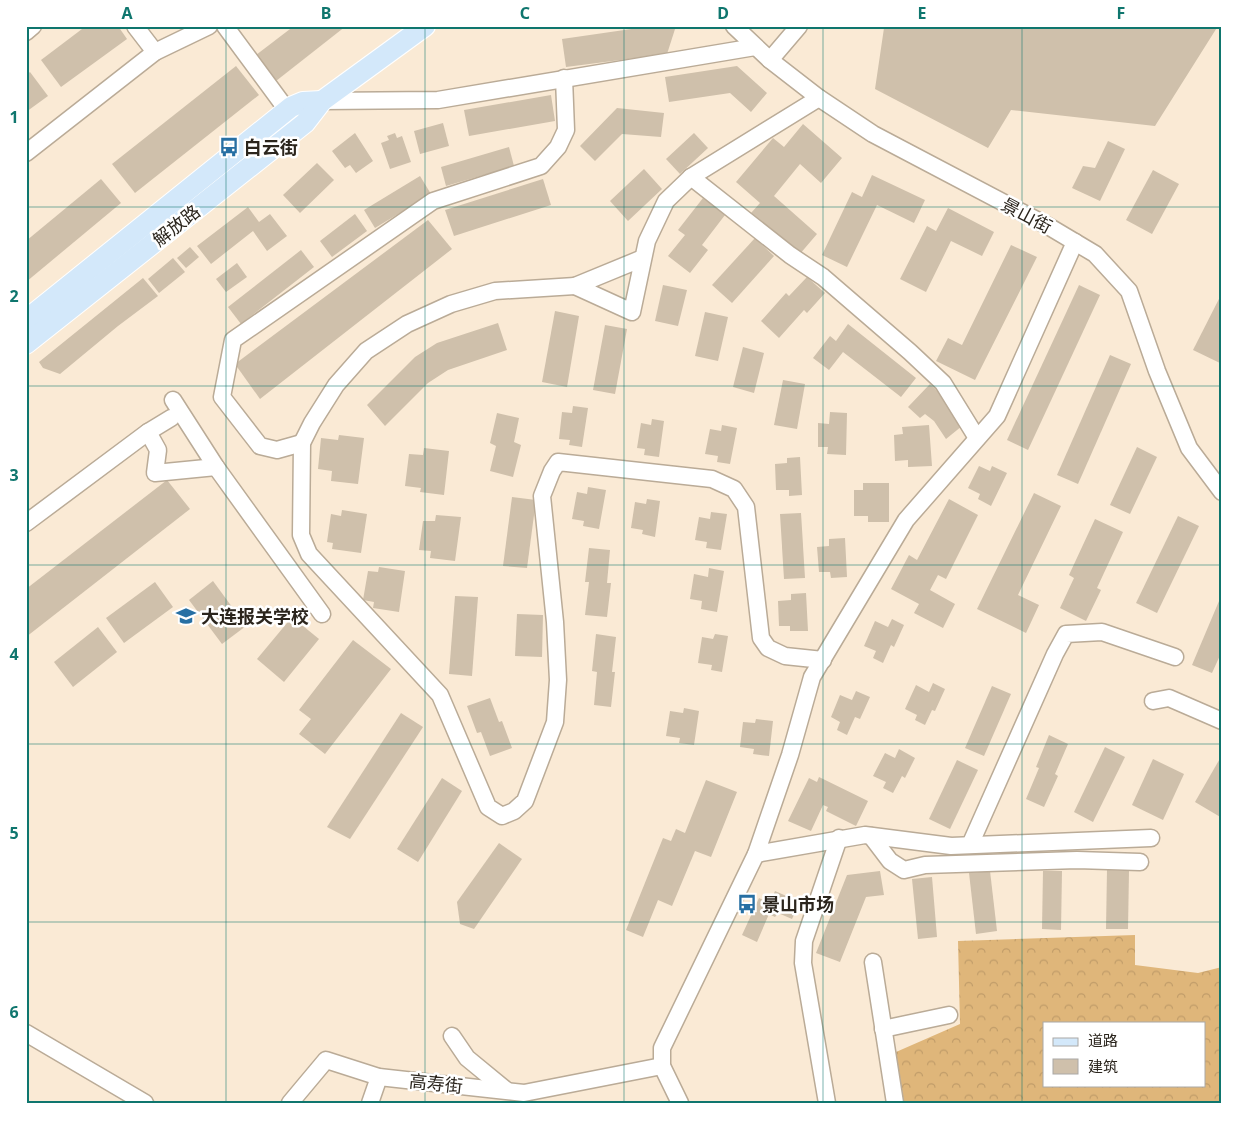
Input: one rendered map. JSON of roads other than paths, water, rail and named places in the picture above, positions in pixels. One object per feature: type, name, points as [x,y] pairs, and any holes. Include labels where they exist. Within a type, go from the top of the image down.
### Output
[{"type":"main road","name":"解放路","points":[[26,344],[305,123],[322,101],[425,26]]},
{"type":"main road","name":"解放路","points":[[26,320],[287,110],[302,102],[322,101]]},
{"type":"street","points":[[26,32],[34,26]]},
{"type":"street","points":[[135,26],[155,52]]},
{"type":"street","points":[[26,153],[155,52],[209,26]]},
{"type":"street","points":[[225,26],[287,110]]},
{"type":"street","name":"景山街","points":[[734,26],[770,60],[819,98],[873,134],[1048,226],[1095,254],[1129,291],[1156,371],[1189,448],[1222,492]]},
{"type":"street","points":[[770,60],[799,26]]},
{"type":"street","points":[[322,101],[438,100],[755,47]]},
{"type":"street","points":[[302,443],[278,450],[260,446],[222,397],[233,340],[433,201],[541,166],[558,147],[566,130],[564,78]]},
{"type":"street","points":[[575,286],[632,312],[647,241],[666,201],[691,176],[819,98]]},
{"type":"street","points":[[691,176],[790,255],[823,277],[910,352],[943,383],[977,438]]},
{"type":"street","points":[[680,1103],[662,1066],[662,1048],[756,854],[790,755],[812,677],[906,520],[997,416],[1076,242]]},
{"type":"street","points":[[643,258],[575,286],[496,291],[451,304],[407,324],[366,351],[336,385],[302,443],[301,535],[309,554],[440,695],[488,807],[502,816],[514,811],[525,800],[555,722],[558,680],[555,622],[542,496],[552,471],[558,462],[712,479],[734,489],[746,507],[761,638],[768,648],[785,656],[823,660]]},
{"type":"street","points":[[173,400],[216,467],[322,614]]},
{"type":"street","points":[[26,523],[148,432],[171,418]]},
{"type":"street","points":[[148,432],[158,450],[155,473],[216,467]]},
{"type":"street","points":[[970,845],[1051,663],[1066,634],[1102,632],[1175,657]]},
{"type":"street","points":[[1154,701],[1169,698],[1222,721]]},
{"type":"street","points":[[756,854],[839,838],[865,835],[951,846],[1152,838]]},
{"type":"street","points":[[871,836],[890,861],[904,870],[925,865],[1076,860],[1140,862]]},
{"type":"street","points":[[827,1103],[803,963],[804,940],[839,838]]},
{"type":"street","points":[[873,962],[895,1103]]},
{"type":"street","points":[[883,1028],[949,1015]]},
{"type":"street","points":[[26,1033],[145,1103]]},
{"type":"street","points":[[452,1036],[467,1058],[506,1090]]},
{"type":"street","name":"高寿街","points":[[290,1103],[326,1060],[379,1077],[506,1090],[525,1098],[662,1066]]},
{"type":"street","points":[[370,1103],[379,1077]]},
{"type":"place","name":"白云街","points":[[229,147]]},
{"type":"place","name":"大连报关学校","points":[[186,616]]},
{"type":"place","name":"景山市场","points":[[747,904]]}]
